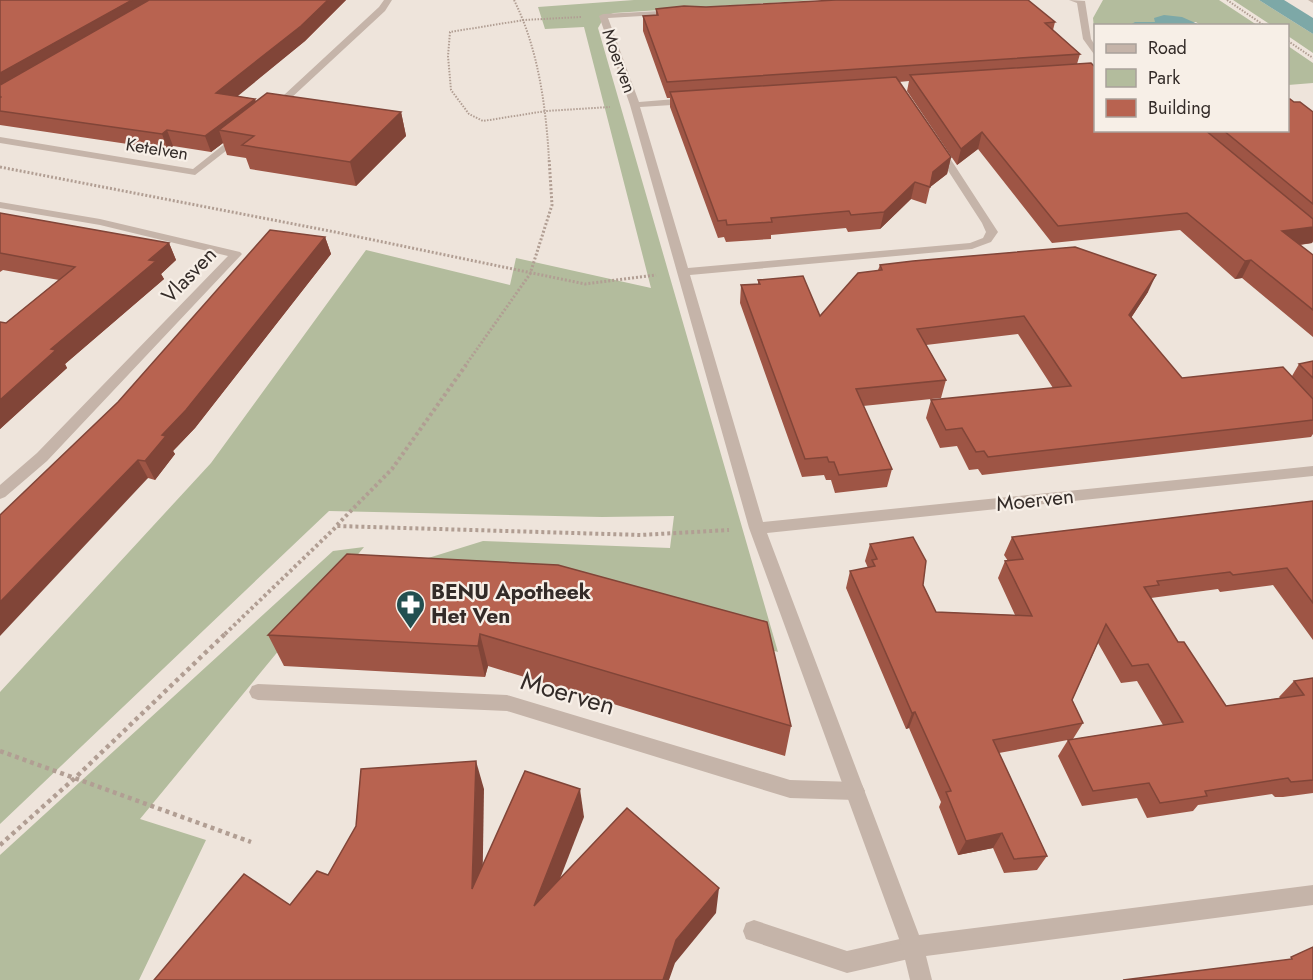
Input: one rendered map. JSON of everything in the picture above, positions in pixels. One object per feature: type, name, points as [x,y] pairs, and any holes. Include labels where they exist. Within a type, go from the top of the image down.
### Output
[{"type":"street","points":[[263,119],[382,9],[388,0]]},
{"type":"street","points":[[1073,0],[1081,1],[1087,39],[1094,53]]},
{"type":"street","name":"Moerven","points":[[686,11],[603,16],[635,105],[757,528],[913,946],[921,980]]},
{"type":"street","name":"Moerven","points":[[635,105],[694,101]]},
{"type":"street","name":"Ketelven","points":[[0,140],[195,172],[246,132]]},
{"type":"street","points":[[684,272],[972,246],[987,240],[992,232],[988,223],[930,135]]},
{"type":"street","name":"Vlasven","points":[[0,206],[100,222],[236,254],[42,457],[0,493]]},
{"type":"street","name":"Moerven","points":[[757,528],[1313,471]]},
{"type":"street","name":"Moerven","points":[[258,692],[507,703],[790,789],[855,791]]},
{"type":"street","points":[[754,931],[847,962],[913,946],[1313,895]]},
{"type":"path","points":[[0,845],[76,777],[337,526],[392,469],[530,274],[552,205],[546,111],[524,20],[514,0]]},
{"type":"path","points":[[1227,0],[1262,24]]},
{"type":"path","points":[[603,16],[524,20],[450,32],[448,56],[451,90],[469,114],[483,121],[546,111],[635,105]]},
{"type":"path","points":[[1289,42],[1313,58]]},
{"type":"path","points":[[0,167],[335,232],[585,284],[684,272]]},
{"type":"path","points":[[100,222],[165,167]]},
{"type":"path","points":[[337,526],[641,535],[757,528]]},
{"type":"path","points":[[0,751],[251,842]]},
{"type":"green space","points":[[634,0],[815,0],[614,13],[605,16],[598,28],[778,652],[566,591],[367,577],[483,541],[670,548],[674,516],[602,517],[329,511],[0,824],[0,692],[211,463],[366,250],[510,285],[516,258],[651,288],[584,27],[545,29],[538,7]]},
{"type":"green space","points":[[1103,0],[1219,0],[1255,24],[1199,24],[1196,22],[1094,24],[1094,29],[1093,18]]},
{"type":"green space","points":[[1233,0],[1259,0],[1313,34],[1313,53],[1289,37],[1289,24],[1269,24]]},
{"type":"green space","points":[[1289,47],[1313,63],[1313,83],[1289,85]]},
{"type":"green space","points":[[364,547],[140,819],[206,840],[139,980],[0,980],[0,855],[333,551]]},
{"type":"water","points":[[1259,0],[1284,0],[1313,18],[1313,34]]},
{"type":"water","points":[[1164,15],[1182,17],[1198,24],[1132,24],[1155,22],[1154,18]]},
{"type":"building","points":[[0,0],[132,0],[0,73]]},
{"type":"building","points":[[149,0],[328,0],[301,26],[216,93],[255,99],[205,136],[167,130],[162,134],[0,111],[0,85]]},
{"type":"building","points":[[836,0],[1028,0],[1055,22],[1045,23],[1080,54],[667,82],[643,16],[658,15],[656,9],[684,6],[706,7]]},
{"type":"building","points":[[1091,63],[1094,66],[1094,132],[1207,132],[1313,219],[1313,227],[1282,231],[1313,255],[1313,310],[1251,260],[1245,261],[1187,213],[1058,226],[982,132],[961,149],[910,75]]},
{"type":"building","points":[[896,77],[951,157],[933,172],[930,187],[915,182],[884,212],[851,215],[849,211],[771,218],[772,222],[727,225],[726,220],[718,221],[670,92]]},
{"type":"building","points":[[267,93],[401,112],[350,162],[242,145],[254,136],[219,130]]},
{"type":"building","points":[[1289,99],[1300,102],[1313,112],[1313,204],[1225,132],[1289,132]]},
{"type":"building","points":[[0,213],[169,243],[149,260],[156,261],[51,349],[56,350],[0,400],[0,322],[6,323],[75,267],[0,253]]},
{"type":"building","points":[[270,230],[325,237],[186,410],[162,435],[166,436],[145,461],[138,460],[0,602],[0,515],[118,402]]},
{"type":"building","points":[[1075,247],[1156,275],[1129,315],[1182,378],[1283,367],[1313,399],[1313,420],[988,457],[984,451],[976,452],[962,428],[946,430],[931,400],[1071,386],[1024,316],[917,329],[946,380],[856,389],[892,469],[839,475],[834,462],[829,462],[827,457],[805,459],[741,285],[760,284],[758,280],[803,276],[820,316],[858,273],[882,270],[880,265]]},
{"type":"building","points":[[1313,361],[1313,378],[1299,364]]},
{"type":"building","points":[[1313,501],[1313,603],[1287,568],[1157,581],[1159,585],[1144,587],[1178,642],[1184,642],[1226,706],[1304,695],[1294,681],[1313,678],[1313,780],[1291,782],[1288,778],[1205,791],[1207,796],[1160,803],[1149,783],[1093,791],[1068,740],[1183,722],[1148,664],[1132,666],[1106,624],[1072,700],[1083,723],[993,740],[1047,856],[1014,859],[1002,833],[966,841],[946,792],[951,791],[915,712],[912,713],[850,571],[875,566],[872,560],[877,559],[870,544],[913,537],[926,561],[923,585],[936,612],[1032,616],[1005,561],[1023,559],[1012,537]]},
{"type":"building","points":[[347,554],[558,565],[767,622],[791,726],[480,634],[478,646],[268,635]]},
{"type":"building","points":[[476,761],[472,889],[525,771],[580,789],[534,906],[627,808],[719,888],[676,940],[663,980],[154,980],[244,874],[290,905],[317,871],[328,875],[356,826],[361,769]]},
{"type":"building","points":[[1313,947],[1313,980],[1123,980],[1292,959],[1291,957]]},
{"type":"place","name":"BENU Apotheek Het Ven","points":[[410,630]]}]
